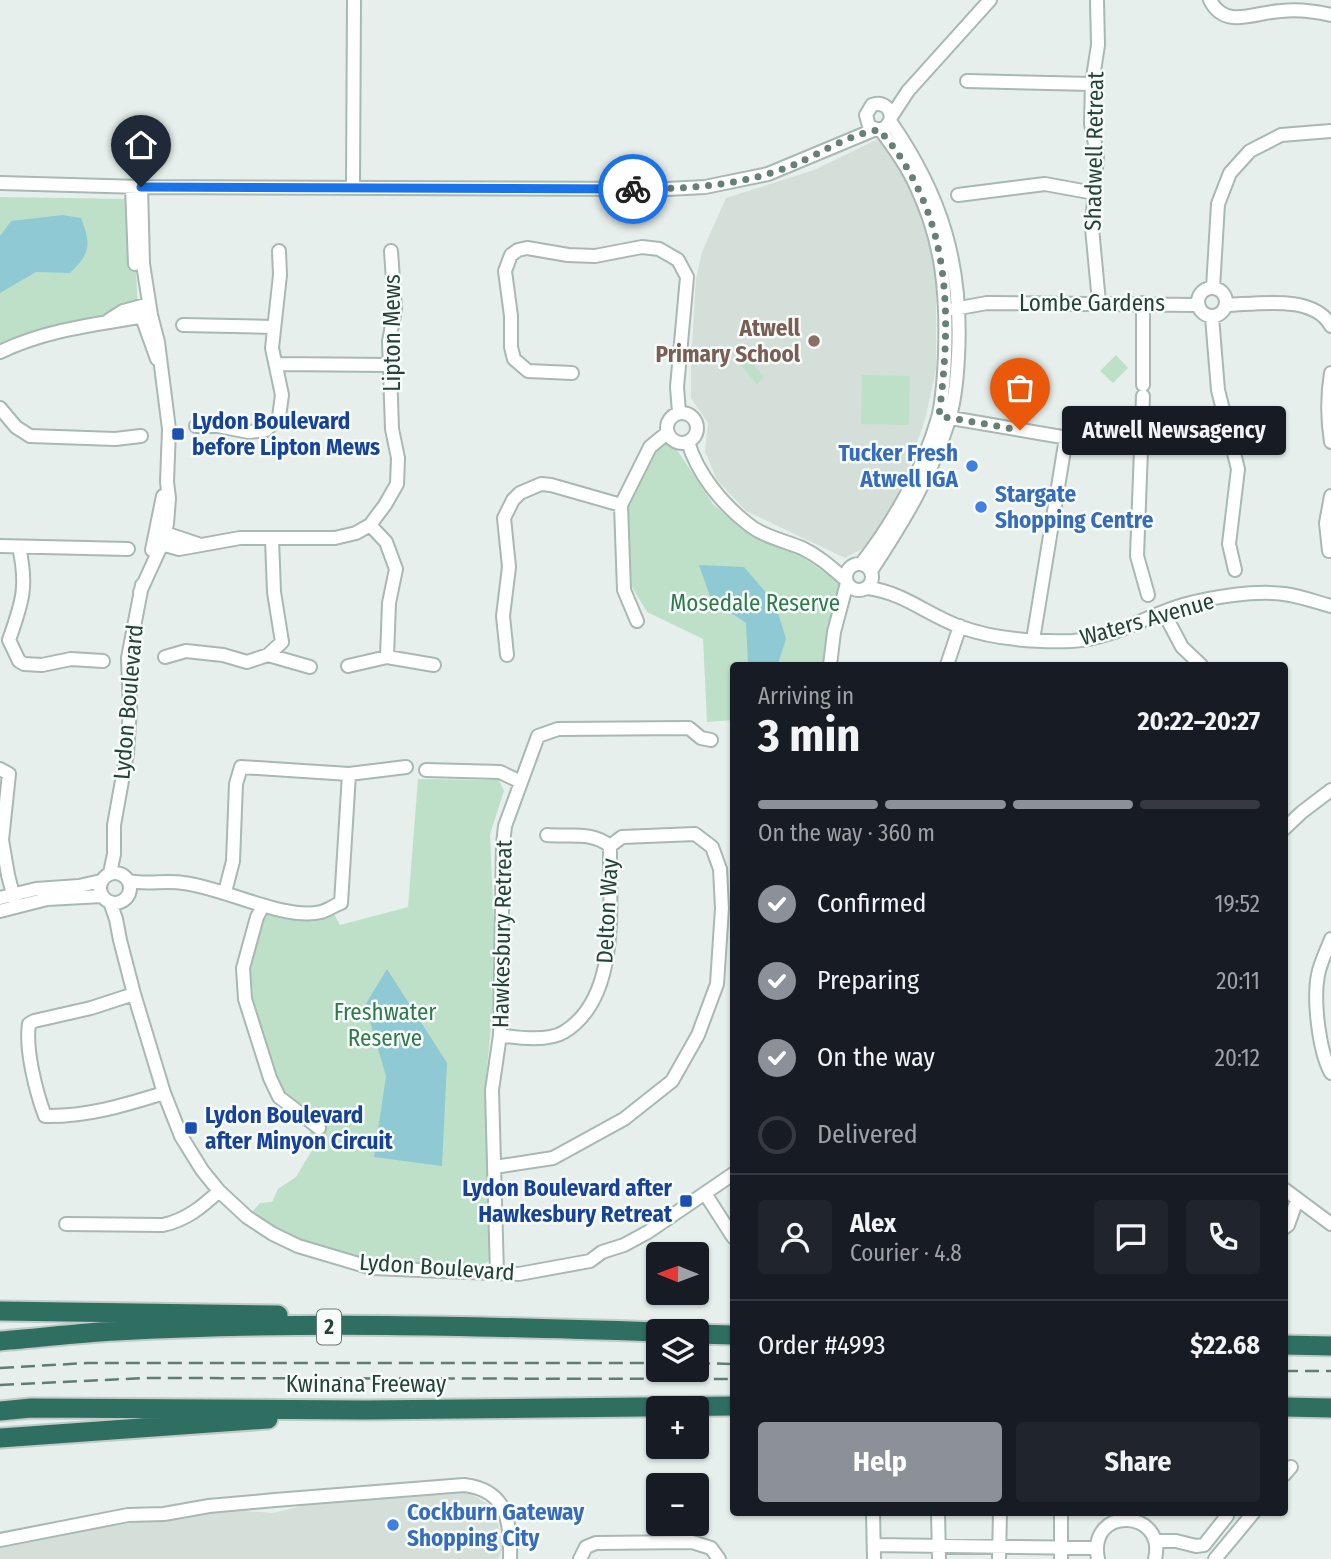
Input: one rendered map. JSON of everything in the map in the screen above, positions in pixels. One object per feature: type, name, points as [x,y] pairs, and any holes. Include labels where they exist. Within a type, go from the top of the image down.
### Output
[{"type":"highway","points":[[0,1311],[241,1314],[353,1319],[379,1326]]},
{"type":"highway","name":"2","points":[[0,1341],[114,1331],[189,1328],[476,1326],[646,1332]]},
{"type":"highway","points":[[709,1334],[730,1335]]},
{"type":"highway","points":[[1288,1345],[1331,1346]]},
{"type":"highway","name":"Kwinana Freeway","points":[[0,1411],[31,1408],[365,1410],[730,1406]]},
{"type":"highway","points":[[1288,1407],[1331,1408]]},
{"type":"highway","points":[[0,1438],[226,1423],[365,1410]]},
{"type":"street","points":[[353,186],[354,0]]},
{"type":"street","points":[[0,183],[136,187],[705,187],[768,174],[884,124],[908,90],[990,0]]},
{"type":"street","name":"Shadwell Retreat","points":[[1097,0],[1098,45],[1092,84],[1091,124],[1097,155],[1092,228],[1099,302]]},
{"type":"street","points":[[1210,0],[1218,11],[1235,19],[1279,10],[1331,15]]},
{"type":"street","points":[[967,81],[1092,84]]},
{"type":"street","points":[[839,144],[866,115],[869,108],[908,90]]},
{"type":"street","points":[[879,104],[887,107],[884,124]]},
{"type":"street","points":[[866,115],[869,126],[884,124]]},
{"type":"street","points":[[842,607],[925,481],[957,370],[953,305],[956,273],[940,212],[912,152],[884,124]]},
{"type":"street","points":[[1213,288],[1218,204],[1230,173],[1250,151],[1281,135],[1331,131]]},
{"type":"street","points":[[958,195],[1045,184],[1094,193]]},
{"type":"street","name":"Lydon Boulevard","points":[[136,187],[139,254],[146,311],[158,342],[169,429],[167,482],[159,538],[141,592],[128,658],[130,709],[127,753],[114,825],[115,877],[100,889],[116,919],[134,994],[164,1093],[181,1136],[219,1191],[247,1217],[298,1246],[372,1268],[519,1274],[590,1261],[602,1252],[648,1233],[730,1176]]},
{"type":"street","points":[[572,373],[528,371],[514,359],[505,271],[511,255],[527,248],[568,255],[595,256],[642,247],[660,250],[678,260],[687,277],[677,387],[680,412]]},
{"type":"street","points":[[196,426],[218,426],[250,432],[266,430],[279,416],[282,395],[272,348],[280,275],[279,251]]},
{"type":"street","name":"Lipton Mews","points":[[370,525],[397,484],[398,458],[392,429],[389,341],[395,309],[391,251]]},
{"type":"street","points":[[1213,288],[1222,292],[1227,304],[1222,313],[1212,317],[1203,313],[1198,304],[1200,294],[1213,288]]},
{"type":"street","name":"Lombe Gardens","points":[[953,305],[976,299],[986,303],[1198,304]]},
{"type":"street","points":[[1143,303],[1143,443],[1137,556],[1147,595]]},
{"type":"street","points":[[1227,304],[1296,304],[1318,311],[1331,326]]},
{"type":"street","points":[[0,352],[48,335],[109,320],[123,310],[146,311]]},
{"type":"street","points":[[1212,317],[1218,390],[1238,469],[1229,544],[1235,570]]},
{"type":"street","points":[[183,325],[273,327]]},
{"type":"street","points":[[277,364],[390,365]]},
{"type":"street","points":[[1331,373],[1327,397],[1331,442]]},
{"type":"street","points":[[0,408],[16,427],[30,436],[115,439],[141,436]]},
{"type":"street","points":[[637,621],[624,590],[621,505],[650,447],[667,433],[669,419],[680,412],[691,415],[697,424],[697,433],[688,442],[675,442],[667,433]]},
{"type":"street","points":[[944,417],[1103,444],[1233,443]]},
{"type":"street","points":[[1033,640],[1066,438]]},
{"type":"street","points":[[688,442],[699,469],[722,499],[749,526],[864,576]]},
{"type":"street","points":[[507,655],[503,616],[509,568],[504,518],[513,500],[530,487],[541,484],[621,505]]},
{"type":"street","points":[[1329,551],[1326,523],[1331,496]]},
{"type":"street","points":[[159,538],[209,545],[240,538],[335,538],[356,533],[370,525],[386,542],[396,569],[389,603],[387,657]]},
{"type":"street","points":[[165,656],[186,651],[223,655],[247,662],[268,655],[282,642],[274,592],[272,539]]},
{"type":"street","points":[[0,546],[128,549]]},
{"type":"street","points":[[19,547],[23,564],[23,600],[9,640],[19,661],[42,665],[71,659],[103,660]]},
{"type":"street","points":[[825,561],[852,589],[864,576]]},
{"type":"street","points":[[830,662],[834,632],[847,582],[846,573],[864,576]]},
{"type":"street","name":"Waters Avenue","points":[[864,576],[888,591],[960,626],[998,637],[1033,640],[1074,641],[1109,635],[1183,605],[1234,595],[1283,594],[1331,606]]},
{"type":"street","points":[[1164,613],[1182,647],[1197,662]]},
{"type":"street","points":[[948,662],[960,626]]},
{"type":"street","points":[[268,655],[310,667]]},
{"type":"street","points":[[348,666],[387,657],[433,664]]},
{"type":"street","name":"Hawkesbury Retreat","points":[[497,1274],[492,1090],[500,1035],[503,844],[505,826],[538,736],[558,729],[689,728],[701,738],[712,740]]},
{"type":"street","points":[[225,892],[233,861],[236,784],[241,767],[349,774],[406,767]]},
{"type":"street","points":[[0,769],[9,774],[2,840],[10,900]]},
{"type":"street","points":[[426,770],[500,772],[521,782]]},
{"type":"street","points":[[0,911],[10,900],[36,889],[79,886],[115,877],[146,884],[182,882],[290,911],[321,912],[341,902],[349,774]]},
{"type":"street","points":[[1288,825],[1331,790]]},
{"type":"street","points":[[547,835],[571,837],[586,834],[600,838],[610,846]]},
{"type":"street","name":"Delton Way","points":[[495,1167],[553,1158],[624,1119],[672,1081],[698,1035],[717,984],[722,908],[720,869],[712,847],[695,834],[621,837],[610,846],[609,951],[603,979],[587,1012],[562,1033],[525,1039],[500,1035]]},
{"type":"street","points":[[115,877],[127,897]]},
{"type":"street","points":[[10,900],[106,899],[118,903],[146,884]]},
{"type":"street","points":[[116,919],[127,897]]},
{"type":"street","points":[[263,905],[243,968],[245,999],[270,1078],[279,1097],[319,1128]]},
{"type":"street","points":[[1331,939],[1317,975],[1317,989],[1318,1028],[1331,1073]]},
{"type":"street","points":[[134,994],[29,1024],[28,1042],[39,1101],[45,1116],[65,1116],[104,1111],[164,1093]]},
{"type":"street","points":[[66,1224],[163,1225],[177,1222],[191,1215],[219,1191]]},
{"type":"street","points":[[1288,1192],[1331,1224]]},
{"type":"street","points":[[706,1195],[730,1232]]},
{"type":"street","points":[[1288,1219],[1297,1200]]},
{"type":"street","points":[[0,1540],[128,1515],[164,1514],[209,1506],[464,1485],[488,1492],[505,1510],[511,1533],[510,1559]]},
{"type":"street","points":[[873,1516],[874,1559]]},
{"type":"street","points":[[938,1516],[939,1552]]},
{"type":"street","points":[[999,1553],[1000,1516]]},
{"type":"street","points":[[1061,1516],[1061,1553]]},
{"type":"street","points":[[874,1545],[939,1552],[1097,1554],[1102,1532],[1124,1516],[1144,1525],[1151,1532],[1156,1541],[1155,1559]]},
{"type":"street","points":[[1156,1541],[1204,1545],[1227,1516]]},
{"type":"street","points":[[1214,1559],[1251,1516]]},
{"type":"street","points":[[580,1559],[586,1546],[596,1542],[692,1542],[711,1548],[719,1559]]},
{"type":"shaded area","name":"Atwell Primary School","points":[[880,138],[890,148],[923,219],[936,261],[936,369],[926,416],[908,470],[888,516],[869,545],[845,558],[746,511],[717,480],[705,451],[708,423],[691,398],[696,279],[702,252],[726,198],[814,170]]},
{"type":"shaded area","points":[[469,1493],[496,1511],[503,1548],[498,1559],[0,1559],[0,1547],[94,1528],[232,1510],[273,1513],[314,1503]]},
{"type":"green space","points":[[0,197],[132,199],[138,309],[0,349]]},
{"type":"green space","points":[[741,350],[764,377],[757,384],[733,357]]},
{"type":"green space","points":[[1116,355],[1128,368],[1113,383],[1100,371]]},
{"type":"green space","points":[[862,375],[910,376],[909,425],[861,424]]},
{"type":"green space","name":"Mosedale Reserve","points":[[664,443],[677,450],[713,504],[743,530],[801,556],[841,584],[827,662],[730,662],[730,720],[707,722],[703,639],[647,612],[632,587],[628,505],[644,467]]},
{"type":"green space","name":"Freshwater Reserve","points":[[418,779],[499,780],[504,791],[490,834],[496,974],[485,1090],[491,1253],[489,1261],[478,1267],[409,1261],[386,1256],[361,1259],[311,1245],[279,1231],[251,1213],[260,1203],[272,1202],[278,1189],[296,1177],[314,1147],[313,1141],[307,1140],[310,1132],[322,1123],[319,1111],[295,1105],[280,1091],[249,996],[246,976],[264,916],[334,914],[340,925],[408,907]]},
{"type":"water","points":[[63,215],[81,218],[87,242],[82,260],[70,273],[36,272],[0,293],[0,236],[11,221]]},
{"type":"water","points":[[699,565],[744,567],[775,603],[786,639],[779,662],[748,662],[746,623],[711,599]]},
{"type":"water","points":[[387,969],[447,1063],[442,1166],[374,1157],[386,1076],[365,1005]]},
{"type":"railway","points":[[0,1368],[87,1363],[646,1363]]},
{"type":"railway","points":[[709,1363],[730,1364]]},
{"type":"railway","points":[[1288,1371],[1331,1371]]},
{"type":"railway","points":[[0,1385],[144,1378],[730,1379]]},
{"type":"way so far","points":[[633,189],[705,187],[738,182],[768,174],[880,130],[917,186],[939,249],[947,309],[939,416],[1020,430]]},
{"type":"place","name":"Atwell Primary School","points":[[814,341]]},
{"type":"place","name":"Atwell Newsagency","points":[[1020,430]]},
{"type":"place","name":"Lydon Boulevard before Lipton Mews","points":[[178,434]]},
{"type":"place","name":"Tucker Fresh Atwell IGA","points":[[972,466]]},
{"type":"place","name":"Stargate Shopping Centre","points":[[981,507]]},
{"type":"place","name":"Lydon Boulevard after Minyon Circuit","points":[[191,1128]]},
{"type":"place","name":"Lydon Boulevard after Hawkesbury Retreat","points":[[686,1201]]},
{"type":"place","name":"Cockburn Gateway Shopping City","points":[[393,1525]]},
{"type":"route","points":[[141,187],[633,189]]}]
